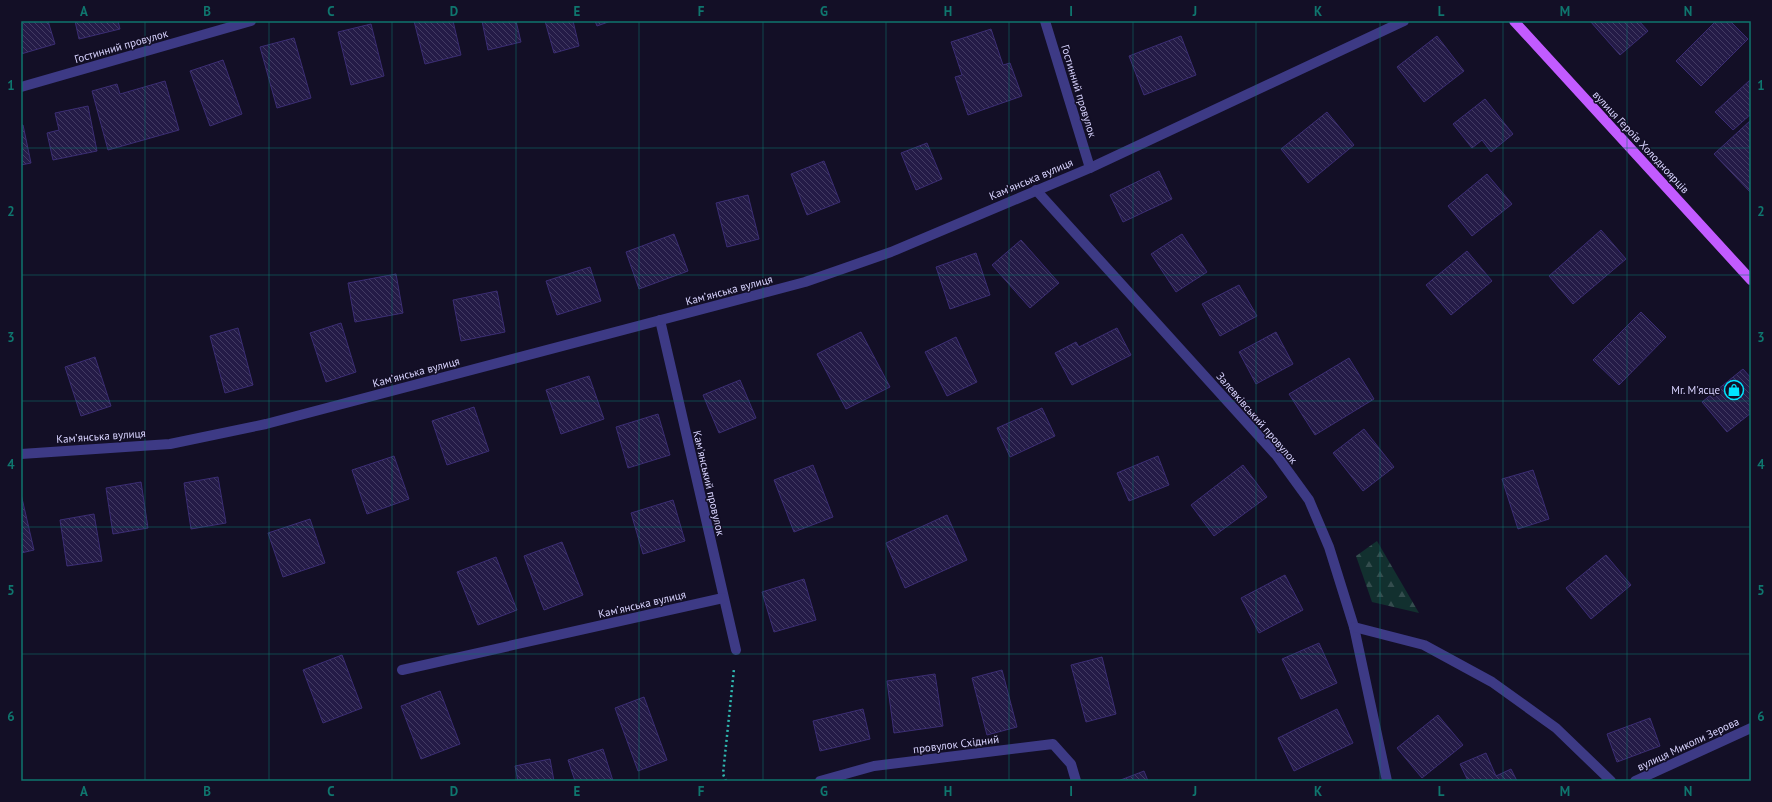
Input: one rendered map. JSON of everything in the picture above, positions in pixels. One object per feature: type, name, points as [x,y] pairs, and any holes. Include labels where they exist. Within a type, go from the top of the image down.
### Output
[{"type":"main road","name":"вулиця Героїв Холодноярців","points":[[1514,21],[1751,280]]},
{"type":"street","name":"Гостинний провулок","points":[[21,87],[251,21]]},
{"type":"street","name":"Гостинний провулок","points":[[1045,21],[1090,168]]},
{"type":"street","name":"Камʼянська вулиця","points":[[21,454],[170,444],[266,424],[805,282],[891,252],[1090,168],[1404,21]]},
{"type":"street","name":"Залевківський провулок","points":[[1036,190],[1277,456],[1309,500],[1329,547],[1354,627],[1387,781]]},
{"type":"street","name":"Кам'янський провулок","points":[[660,320],[736,650]]},
{"type":"street","name":"Камʼянська вулиця","points":[[402,670],[723,598]]},
{"type":"street","points":[[1354,627],[1424,645],[1492,682],[1556,728],[1611,781]]},
{"type":"street","name":"вулиця Миколи Зерова","points":[[1635,781],[1751,728]]},
{"type":"street","name":"провулок Східний","points":[[820,781],[874,766],[1053,744],[1071,764],[1076,781]]},
{"type":"path","points":[[726,781],[723,774],[736,650]]},
{"type":"green space","points":[[1377,541],[1419,613],[1372,602],[1356,556]]},
{"type":"building","points":[[21,21],[48,21],[55,44],[21,54]]},
{"type":"building","points":[[75,21],[118,21],[120,29],[79,39]]},
{"type":"building","points":[[414,21],[453,21],[461,55],[425,64]]},
{"type":"building","points":[[482,21],[516,21],[521,42],[488,50]]},
{"type":"building","points":[[545,21],[573,21],[579,46],[554,53]]},
{"type":"building","points":[[595,21],[611,21],[597,26]]},
{"type":"building","points":[[1590,21],[1639,21],[1648,31],[1620,55]]},
{"type":"building","points":[[1716,21],[1730,21],[1748,39],[1701,86],[1676,61]]},
{"type":"building","points":[[371,24],[384,76],[351,85],[338,32]]},
{"type":"building","points":[[991,29],[1003,65],[1010,63],[1022,96],[968,115],[955,77],[962,75],[951,42]]},
{"type":"building","points":[[1181,36],[1196,75],[1144,95],[1129,56]]},
{"type":"building","points":[[1437,36],[1464,71],[1424,102],[1397,67]]},
{"type":"building","points":[[294,38],[311,98],[277,108],[260,47]]},
{"type":"building","points":[[223,60],[242,114],[210,126],[190,71]]},
{"type":"building","points":[[1750,80],[1751,114],[1733,130],[1715,112]]},
{"type":"building","points":[[165,81],[179,130],[108,150],[92,91],[117,84],[120,94]]},
{"type":"building","points":[[1485,99],[1513,134],[1491,152],[1482,140],[1472,148],[1453,124]]},
{"type":"building","points":[[88,106],[97,151],[53,160],[47,133],[59,130],[55,113]]},
{"type":"building","points":[[1327,112],[1354,145],[1308,183],[1281,149]]},
{"type":"building","points":[[1751,120],[1751,193],[1714,154]]},
{"type":"building","points":[[21,125],[23,125],[31,163],[21,165]]},
{"type":"building","points":[[927,143],[942,179],[916,190],[901,153]]},
{"type":"building","points":[[824,161],[840,202],[807,215],[791,174]]},
{"type":"building","points":[[1159,171],[1172,199],[1123,222],[1110,195]]},
{"type":"building","points":[[1487,174],[1512,204],[1472,236],[1448,206]]},
{"type":"building","points":[[748,195],[759,239],[727,247],[716,203]]},
{"type":"building","points":[[1601,230],[1626,259],[1573,304],[1549,276]]},
{"type":"building","points":[[674,234],[688,271],[639,289],[626,252]]},
{"type":"building","points":[[1182,234],[1207,272],[1176,292],[1151,254]]},
{"type":"building","points":[[1021,240],[1059,283],[1030,308],[992,265]]},
{"type":"building","points":[[1467,251],[1492,281],[1451,315],[1426,285]]},
{"type":"building","points":[[976,253],[990,295],[950,309],[936,267]]},
{"type":"building","points":[[590,267],[601,301],[557,315],[546,281]]},
{"type":"building","points":[[396,274],[403,313],[355,322],[348,283]]},
{"type":"building","points":[[1239,285],[1257,316],[1220,336],[1202,304]]},
{"type":"building","points":[[497,291],[505,332],[461,341],[453,300]]},
{"type":"building","points":[[1641,312],[1666,337],[1619,385],[1593,360]]},
{"type":"building","points":[[341,323],[356,372],[326,382],[310,333]]},
{"type":"building","points":[[238,328],[253,385],[225,393],[210,336]]},
{"type":"building","points":[[1117,328],[1131,355],[1072,385],[1055,353],[1076,342],[1079,347]]},
{"type":"building","points":[[861,332],[890,387],[846,409],[817,354]]},
{"type":"building","points":[[1276,332],[1293,364],[1256,384],[1239,352]]},
{"type":"building","points":[[956,337],[977,382],[947,396],[925,352]]},
{"type":"building","points":[[95,357],[111,406],[81,416],[65,367]]},
{"type":"building","points":[[1349,358],[1374,399],[1315,435],[1289,394]]},
{"type":"building","name":"Mr. М'ясце","points":[[1743,369],[1751,378],[1751,413],[1727,432],[1702,402]]},
{"type":"building","points":[[589,376],[604,419],[561,434],[546,390]]},
{"type":"building","points":[[740,380],[756,418],[719,433],[703,395]]},
{"type":"building","points":[[474,407],[489,451],[447,465],[432,421]]},
{"type":"building","points":[[1042,408],[1055,436],[1010,457],[997,428]]},
{"type":"building","points":[[658,414],[670,455],[628,468],[616,427]]},
{"type":"building","points":[[1364,429],[1394,467],[1363,491],[1333,453]]},
{"type":"building","points":[[394,456],[409,499],[367,514],[352,470]]},
{"type":"building","points":[[1158,456],[1169,485],[1129,501],[1117,473]]},
{"type":"building","points":[[813,465],[833,517],[794,532],[774,480]]},
{"type":"building","points":[[1243,465],[1267,497],[1214,536],[1191,505]]},
{"type":"building","points":[[1533,470],[1549,519],[1518,529],[1502,479]]},
{"type":"building","points":[[218,477],[226,523],[191,529],[184,483]]},
{"type":"building","points":[[141,482],[148,528],[113,534],[106,488]]},
{"type":"building","points":[[21,494],[34,550],[21,553]]},
{"type":"building","points":[[673,500],[685,541],[643,554],[631,513]]},
{"type":"building","points":[[94,514],[102,561],[67,566],[60,520]]},
{"type":"building","points":[[947,515],[967,560],[905,588],[886,543]]},
{"type":"building","points":[[310,519],[325,563],[283,577],[268,533]]},
{"type":"building","points":[[562,542],[583,595],[544,610],[524,556]]},
{"type":"building","points":[[1606,555],[1631,585],[1591,619],[1566,588]]},
{"type":"building","points":[[496,557],[517,610],[478,625],[457,572]]},
{"type":"building","points":[[1285,575],[1303,610],[1259,633],[1241,598]]},
{"type":"building","points":[[804,579],[816,620],[774,632],[762,592]]},
{"type":"building","points":[[1319,643],[1337,683],[1301,699],[1282,659]]},
{"type":"building","points":[[342,655],[362,708],[323,723],[303,670]]},
{"type":"building","points":[[1102,657],[1116,714],[1086,722],[1071,665]]},
{"type":"building","points":[[1002,670],[1017,727],[987,735],[972,678]]},
{"type":"building","points":[[935,674],[943,726],[894,733],[887,681]]},
{"type":"building","points":[[440,691],[460,744],[421,759],[401,706]]},
{"type":"building","points":[[644,697],[667,760],[638,771],[615,708]]},
{"type":"building","points":[[863,709],[870,739],[820,751],[813,721]]},
{"type":"building","points":[[1337,709],[1353,743],[1294,771],[1278,738]]},
{"type":"building","points":[[1438,715],[1463,745],[1422,778],[1397,748]]},
{"type":"building","points":[[1650,718],[1660,746],[1617,762],[1607,734]]},
{"type":"building","points":[[603,749],[613,781],[575,781],[568,760]]},
{"type":"building","points":[[1486,753],[1496,776],[1511,769],[1517,781],[1468,781],[1460,764]]},
{"type":"building","points":[[550,759],[554,781],[518,781],[515,766]]},
{"type":"building","points":[[1144,771],[1148,781],[1118,781]]},
{"type":"place","name":"Mr. М'ясце","points":[[1734,390]]}]
